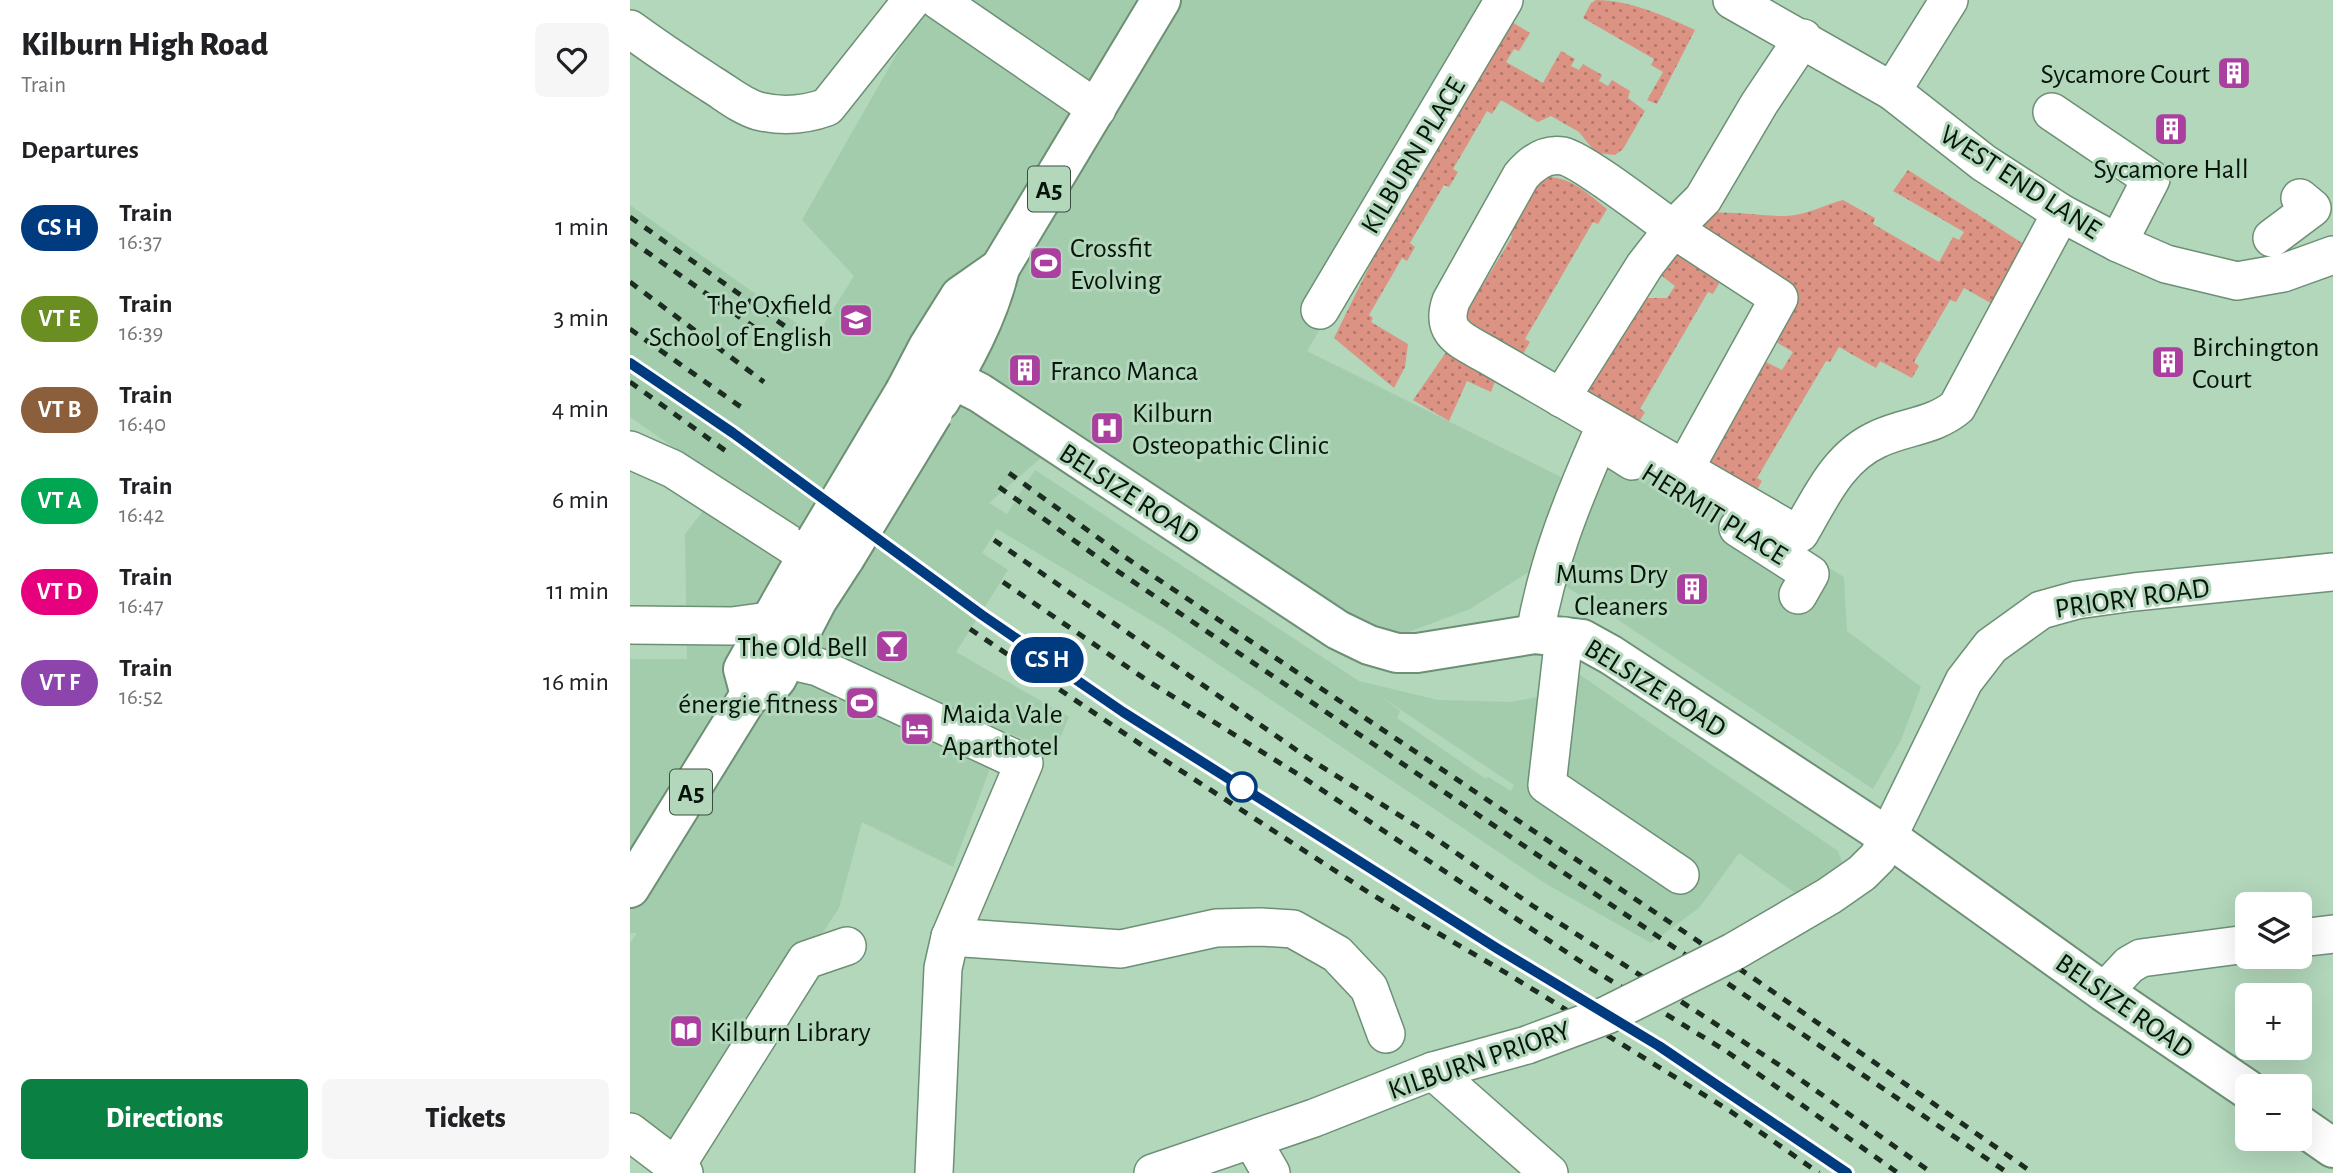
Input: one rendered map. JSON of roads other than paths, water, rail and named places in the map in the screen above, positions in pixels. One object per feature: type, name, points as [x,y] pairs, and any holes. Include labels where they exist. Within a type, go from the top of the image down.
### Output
[{"type":"main road","name":"A5","points":[[953,379],[994,295],[1000,268],[1161,0]]},
{"type":"main road","name":"A5","points":[[630,888],[750,695],[772,686],[788,660],[824,565],[919,402],[928,347],[960,296],[1000,268]]},
{"type":"main road","points":[[919,402],[937,377],[953,379]]},
{"type":"main road","name":"BELSIZE ROAD","points":[[953,379],[992,401],[1338,630],[1369,645],[1397,653],[1417,653],[1550,635],[1582,639],[1611,655],[1888,837],[2104,992],[2235,1081]]},
{"type":"main road","points":[[750,695],[743,669],[769,621],[790,617],[824,565]]},
{"type":"main road","points":[[2312,1133],[2333,1148]]},
{"type":"street","points":[[630,29],[743,105],[758,111],[779,114],[808,114],[827,107],[912,0]]},
{"type":"street","points":[[938,0],[1097,109]]},
{"type":"street","name":"KILBURN PLACE","points":[[1320,310],[1504,0]]},
{"type":"street","name":"WEST END LANE","points":[[1732,0],[1892,91],[1984,163],[2061,213],[2166,264],[2237,281],[2283,273],[2333,255]]},
{"type":"street","points":[[1892,91],[1949,0]]},
{"type":"street","points":[[1561,398],[1644,265],[1673,229],[1703,199],[1802,38]]},
{"type":"street","points":[[2052,112],[2151,178],[2118,243]]},
{"type":"street","points":[[1684,470],[1779,298],[1564,156],[1548,157],[1531,163],[1521,176],[1451,301],[1446,316],[1449,327],[1460,338],[1561,398],[1684,470],[1793,532],[1800,533],[1837,470],[1855,451],[1879,438],[1943,418],[1957,407],[2061,213]]},
{"type":"street","points":[[2272,238],[2315,209]]},
{"type":"street","name":"HERMIT PLACE","points":[[1550,635],[1545,584],[1568,510],[1599,440],[1810,574],[1798,596]]},
{"type":"street","points":[[630,450],[673,469],[824,565]]},
{"type":"street","name":"PRIORY ROAD","points":[[1888,837],[1964,681],[1991,646],[2041,610],[2077,600],[2134,592],[2333,572]]},
{"type":"street","points":[[630,625],[732,626],[769,621]]},
{"type":"street","points":[[1550,635],[1547,785],[1680,875]]},
{"type":"street","points":[[788,660],[818,667],[1024,762],[950,937],[943,968],[934,1173]]},
{"type":"street","name":"KILBURN PRIORY","points":[[1153,1173],[1252,1140],[1433,1071],[1527,1045],[1607,1015],[1733,952],[1862,873],[1878,858],[1888,837]]},
{"type":"street","points":[[950,937],[1121,949],[1216,929],[1293,929],[1337,954],[1369,988],[1386,1034]]},
{"type":"street","points":[[2312,937],[2333,934]]},
{"type":"street","points":[[630,1132],[680,1170],[806,960],[847,946]]},
{"type":"street","points":[[2104,992],[2129,965],[2141,958],[2235,946]]},
{"type":"street","points":[[1433,1071],[1549,1173]]},
{"type":"street","points":[[1252,1140],[1271,1173]]},
{"type":"railway","points":[[630,217],[796,334]]},
{"type":"railway","points":[[630,240],[785,349]]},
{"type":"railway","points":[[630,282],[764,382]]},
{"type":"railway","points":[[630,329],[741,407]]},
{"type":"railway","points":[[630,362],[733,433]]},
{"type":"railway","points":[[630,382],[730,454]]},
{"type":"railway","points":[[1009,473],[1119,553],[1759,982],[2033,1173]]},
{"type":"railway","points":[[999,487],[1110,566],[2008,1173]]},
{"type":"railway","points":[[994,540],[1308,758],[1426,832],[1533,906],[1787,1070],[1932,1173]]},
{"type":"railway","points":[[1003,582],[1148,681],[1304,778],[1592,969],[1726,1051],[1898,1173]]},
{"type":"railway","points":[[982,615],[1123,712],[1498,949],[1659,1046],[1847,1173]]},
{"type":"railway","points":[[970,629],[1149,750],[1371,894],[1508,974],[1730,1111],[1819,1173]]},
{"type":"train","points":[[630,363],[733,433],[982,615],[1123,712],[1498,949],[1659,1046],[1847,1173]]},
{"type":"place","name":"Sycamore Court","points":[[2234,73]]},
{"type":"place","name":"Sycamore Hall","points":[[2171,129]]},
{"type":"place","name":"Crossfit Evolving","points":[[1046,263]]},
{"type":"place","name":"The Oxfield School of English","points":[[856,320]]},
{"type":"place","name":"Birchington Court","points":[[2168,362]]},
{"type":"place","name":"Franco Manca","points":[[1025,370]]},
{"type":"place","name":"Kilburn Osteopathic Clinic","points":[[1107,428]]},
{"type":"place","name":"Mums Dry Cleaners","points":[[1692,589]]},
{"type":"place","name":"The Old Bell","points":[[892,646]]},
{"type":"place","name":"énergie fitness","points":[[862,703]]},
{"type":"place","name":"Maida Vale Aparthotel","points":[[917,729]]},
{"type":"place","name":"Kilburn Library","points":[[686,1031]]}]
